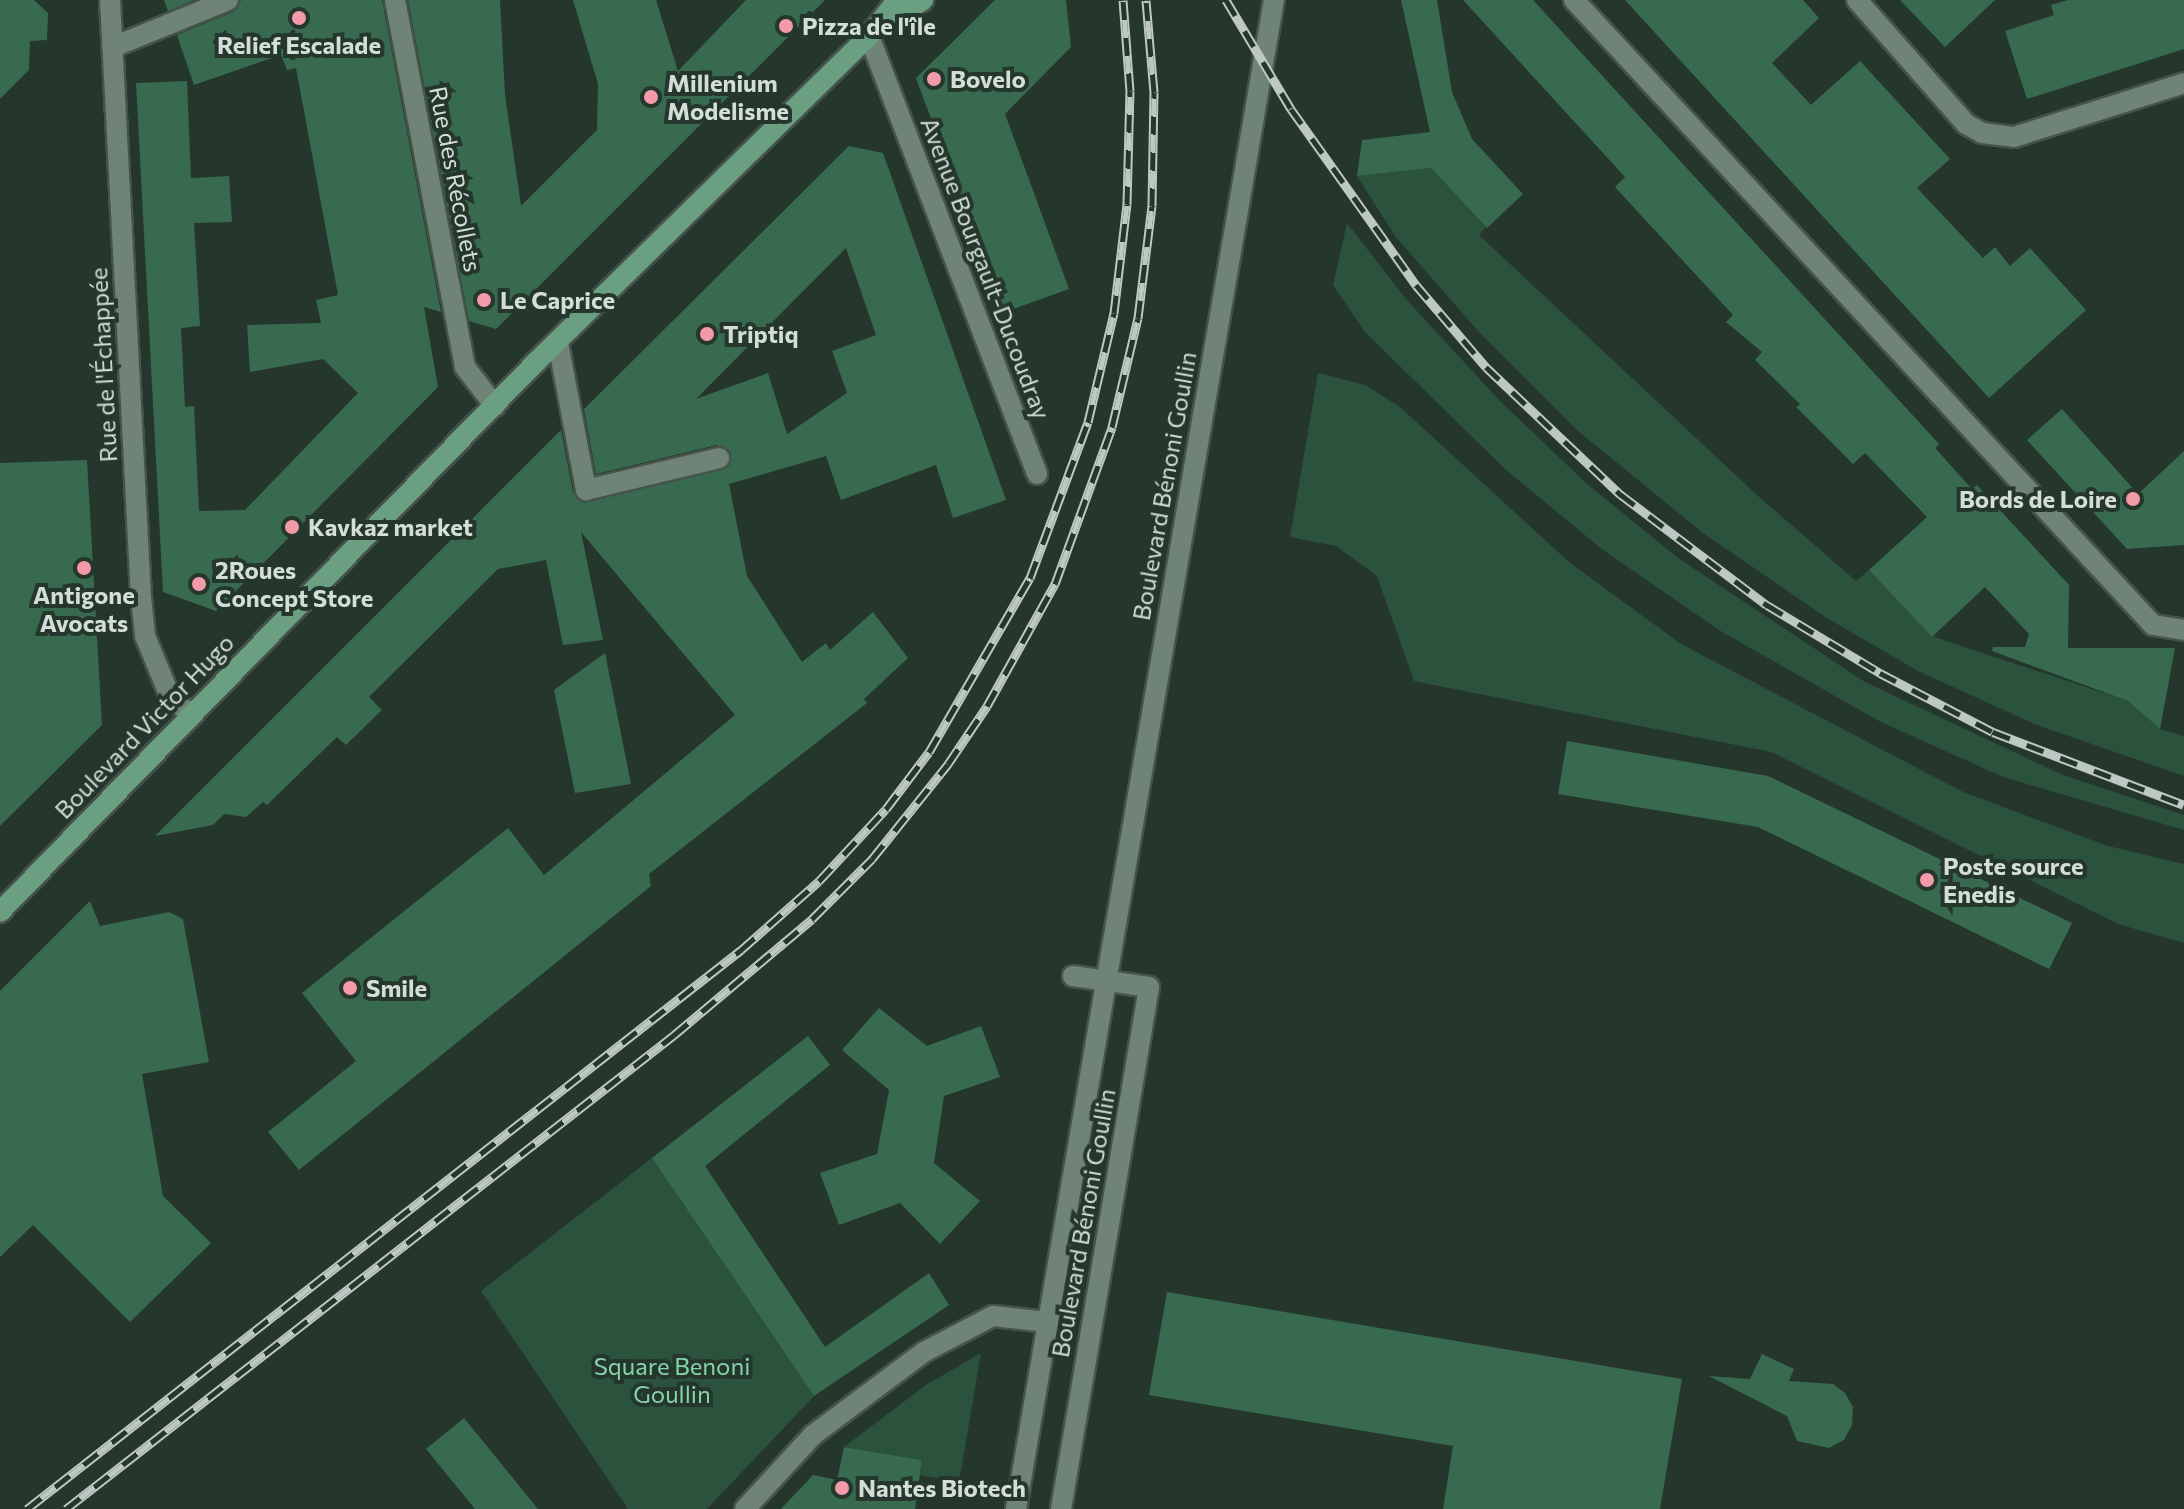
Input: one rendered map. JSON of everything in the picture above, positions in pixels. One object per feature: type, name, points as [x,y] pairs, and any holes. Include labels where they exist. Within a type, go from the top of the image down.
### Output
[{"type":"main road","name":"Boulevard Victor Hugo","points":[[0,912],[190,714],[495,406],[869,36],[897,0]]},
{"type":"main road","name":"Boulevard Victor Hugo","points":[[869,36],[923,0]]},
{"type":"street","name":"Rue de l'Échappée","points":[[110,0],[145,636],[169,694],[190,714]]},
{"type":"street","points":[[113,47],[228,0]]},
{"type":"street","name":"Rue des Récollets","points":[[395,0],[465,367],[495,406]]},
{"type":"street","name":"Boulevard Bénoni Goullin","points":[[1016,1509],[1274,0]]},
{"type":"street","points":[[1574,0],[1795,235],[2153,625],[2184,630]]},
{"type":"street","points":[[1857,0],[1974,128],[2014,137],[2184,83]]},
{"type":"street","name":"Avenue Bourgault-Ducoudray","points":[[869,36],[1037,474]]},
{"type":"street","points":[[558,343],[586,490],[719,458]]},
{"type":"street","name":"Boulevard Bénoni Goullin","points":[[1061,1509],[1149,987],[1073,976]]},
{"type":"street","points":[[745,1509],[813,1435],[924,1352],[993,1316],[1048,1322]]},
{"type":"green space","points":[[1431,168],[1486,227],[1479,235],[1758,496],[1856,581],[1869,570],[1931,636],[2128,701],[2160,729],[2184,736],[2184,776],[2037,725],[1918,671],[1827,618],[1703,533],[1578,431],[1478,331],[1395,236],[1357,176]]},
{"type":"green space","points":[[1347,223],[1406,299],[1499,400],[1586,483],[1678,558],[1865,682],[2063,775],[2184,815],[2184,830],[2003,777],[1881,722],[1722,632],[1603,550],[1506,470],[1365,332],[1333,285]]},
{"type":"green space","points":[[1318,373],[1365,385],[1400,407],[1569,562],[1681,644],[1963,792],[2108,846],[2184,864],[2184,943],[2118,924],[1771,752],[1414,681],[1377,576],[1336,546],[1290,537]]},
{"type":"green space","name":"Square Benoni Goullin","points":[[652,1158],[814,1396],[707,1509],[628,1509],[481,1291]]},
{"type":"green space","points":[[981,1353],[959,1482],[920,1475],[922,1460],[844,1447],[926,1385]]},
{"type":"building","points":[[0,0],[34,0],[48,13],[47,40],[30,41],[29,70],[0,99]]},
{"type":"building","points":[[164,0],[194,0],[168,11]]},
{"type":"building","points":[[241,0],[382,0],[441,312],[424,307],[438,387],[216,611],[163,592],[136,83],[187,81],[191,178],[229,176],[232,222],[194,223],[200,326],[181,328],[185,407],[194,406],[199,511],[245,510],[358,393],[323,359],[250,372],[247,325],[321,323],[316,300],[338,295],[296,68],[287,70],[281,55],[194,85],[177,35],[233,12]]},
{"type":"building","points":[[408,0],[500,0],[505,95],[521,206],[597,130],[598,84],[573,0],[656,0],[678,71],[746,0],[825,0],[496,329],[469,321]]},
{"type":"building","points":[[995,0],[1066,0],[1071,47],[1005,114],[1069,289],[1002,313],[916,78]]},
{"type":"building","points":[[1401,0],[1437,0],[1452,92],[1472,139],[1523,194],[1487,228],[1431,168],[1357,176],[1362,140],[1430,132]]},
{"type":"building","points":[[1463,0],[1533,0],[1939,444],[1935,448],[1972,489],[1977,485],[2069,585],[2068,648],[2175,648],[2160,729],[2128,701],[1992,651],[1993,647],[2025,647],[2029,634],[1985,587],[1932,637],[1869,570],[1927,517],[1865,453],[1853,464],[1796,407],[1800,404],[1755,360],[1762,352],[1726,322],[1733,315],[1615,187],[1625,177]]},
{"type":"building","points":[[1625,0],[1803,0],[1819,18],[1772,63],[1811,105],[1860,61],[1950,159],[1917,188],[1983,258],[1995,247],[2010,266],[2030,248],[2086,310],[1989,398]]},
{"type":"building","points":[[1900,0],[1995,0],[1945,47]]},
{"type":"building","points":[[2068,0],[2184,0],[2184,49],[2027,99],[2005,31],[2054,15],[2051,5]]},
{"type":"building","points":[[849,146],[883,153],[1006,500],[953,518],[936,465],[841,500],[826,456],[729,484],[747,576],[802,662],[826,643],[830,650],[873,612],[908,658],[864,699],[867,703],[649,874],[651,886],[299,1170],[268,1132],[356,1061],[302,993],[508,828],[544,875],[735,715],[581,532],[603,640],[563,645],[546,560],[498,569],[369,697],[382,710],[346,745],[337,737],[267,805],[263,802],[246,817],[224,814],[213,825],[155,836],[561,430],[573,492],[583,503],[728,467],[731,454],[717,445],[596,474],[584,409]],"holes":[[[846,248],[876,335],[832,351],[847,393],[787,434],[768,373],[696,399]]]},
{"type":"building","name":"Bords de Loire","points":[[2062,409],[2138,494],[2184,451],[2184,545],[2127,549],[2027,440]]},
{"type":"building","points":[[87,460],[102,725],[0,826],[0,463]]},
{"type":"building","points":[[605,653],[631,784],[575,793],[554,690]]},
{"type":"building","points":[[1567,741],[1768,776],[2072,923],[2049,969],[1758,827],[1558,794]]},
{"type":"building","points":[[90,901],[100,926],[169,912],[183,919],[209,1062],[142,1074],[163,1196],[211,1243],[130,1322],[33,1225],[0,1257],[0,991]]},
{"type":"building","points":[[879,1008],[927,1046],[981,1026],[1000,1077],[944,1096],[934,1163],[980,1201],[940,1244],[900,1203],[839,1225],[820,1173],[877,1154],[889,1090],[842,1050]]},
{"type":"building","points":[[808,1036],[830,1065],[705,1166],[825,1347],[929,1273],[949,1305],[814,1396],[652,1158]]},
{"type":"building","points":[[1167,1292],[1682,1379],[1660,1509],[1443,1509],[1453,1446],[1149,1395]]},
{"type":"building","points":[[1762,1354],[1794,1369],[1789,1381],[1833,1384],[1845,1393],[1853,1407],[1852,1425],[1844,1440],[1829,1448],[1797,1441],[1787,1416],[1709,1376],[1750,1379]]},
{"type":"building","points":[[464,1418],[538,1509],[475,1509],[426,1449]]},
{"type":"building","points":[[844,1447],[922,1460],[915,1509],[781,1509],[813,1475],[837,1480]]},
{"type":"railway","points":[[27,1509],[741,950],[819,881],[886,809],[929,752],[1030,578],[1088,422],[1114,313],[1127,204],[1130,91],[1123,0]]},
{"type":"railway","points":[[66,1509],[674,1035],[812,919],[872,859],[948,764],[987,706],[1055,584],[1112,427],[1138,318],[1152,206],[1154,92],[1146,0]]},
{"type":"railway","points":[[1226,0],[1291,109],[1416,285],[1486,367],[1620,494],[1767,605],[1880,673],[1993,732],[2184,805]]},
{"type":"place","name":"Relief Escalade","points":[[299,18]]},
{"type":"place","name":"Pizza de l'île","points":[[786,26]]},
{"type":"place","name":"Bovelo","points":[[934,79]]},
{"type":"place","name":"Millenium Modelisme","points":[[651,97]]},
{"type":"place","name":"Le Caprice","points":[[484,300]]},
{"type":"place","name":"Triptiq","points":[[707,334]]},
{"type":"place","name":"Bords de Loire","points":[[2133,499]]},
{"type":"place","name":"Kavkaz market","points":[[292,527]]},
{"type":"place","name":"Antigone Avocats","points":[[84,568]]},
{"type":"place","name":"2Roues Concept Store","points":[[199,584]]},
{"type":"place","name":"Poste source Enedis","points":[[1927,880]]},
{"type":"place","name":"Smile","points":[[350,988]]},
{"type":"place","name":"Nantes Biotech","points":[[842,1488]]}]
